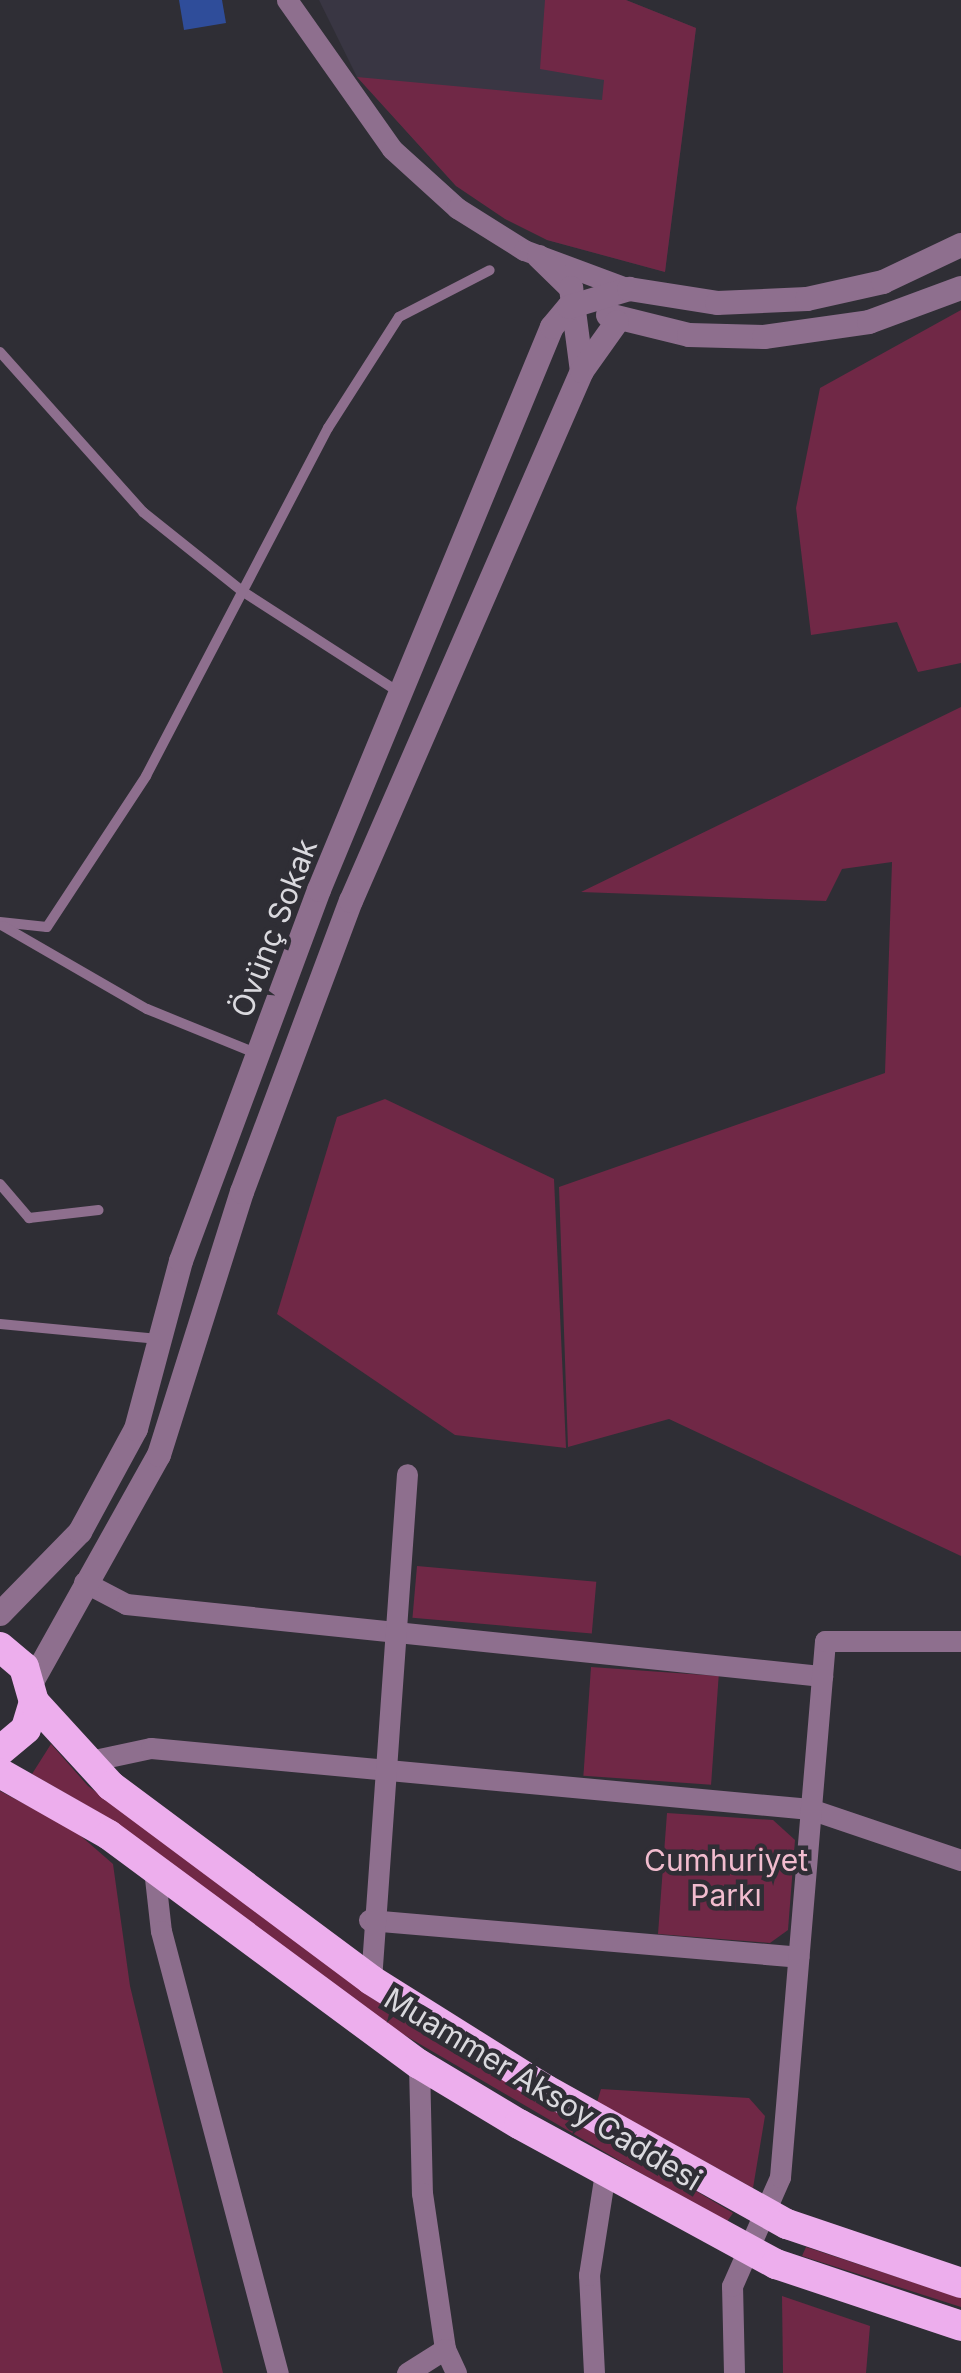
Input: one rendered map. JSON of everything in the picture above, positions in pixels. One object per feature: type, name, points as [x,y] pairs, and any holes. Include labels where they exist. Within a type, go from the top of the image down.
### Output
[{"type":"main road","points":[[0,1647],[85,1762],[371,1980],[767,2215],[961,2282]]},
{"type":"main road","points":[[0,1750],[26,1729],[33,1692]]},
{"type":"main road","name":"Muammer Aksoy Caddesi","points":[[0,1773],[154,1868],[419,2064],[605,2173],[747,2251],[961,2326]]},
{"type":"street","points":[[287,0],[392,149],[457,208],[538,257],[628,290],[717,303],[807,299],[883,282],[961,245]]},
{"type":"street","points":[[538,257],[572,288],[582,371]]},
{"type":"street","points":[[587,299],[617,322],[764,338],[869,322],[961,288]]},
{"type":"street","points":[[587,299],[628,290]]},
{"type":"street","name":"Övünç Sokak","points":[[0,1614],[80,1532],[110,1482],[164,1339],[181,1261],[400,693],[552,327],[587,299]]},
{"type":"street","name":"Övünç Sokak","points":[[33,1692],[84,1582],[159,1455],[242,1192],[351,901],[582,371],[617,322]]},
{"type":"street","points":[[371,1980],[369,1920],[407,1474]]},
{"type":"street","points":[[84,1582],[126,1604],[821,1676]]},
{"type":"street","points":[[734,2373],[733,2286],[780,2177],[826,1641],[961,1641]]},
{"type":"street","points":[[85,1762],[151,1748],[810,1809],[961,1860]]},
{"type":"street","points":[[154,1868],[161,1931],[278,2373]]},
{"type":"street","points":[[369,1920],[798,1957]]},
{"type":"street","points":[[419,2064],[422,2193],[445,2349],[456,2373]]},
{"type":"street","points":[[595,2373],[589,2275],[605,2173]]},
{"type":"street","points":[[406,2373],[445,2349]]},
{"type":"lane","points":[[0,923],[46,927],[146,776],[328,428],[399,317],[490,270]]},
{"type":"lane","points":[[0,352],[143,512],[242,591],[400,693]]},
{"type":"lane","points":[[0,923],[147,1009],[258,1054]]},
{"type":"lane","points":[[0,1184],[29,1218],[99,1210]]},
{"type":"lane","points":[[0,1324],[164,1339]]},
{"type":"shaded area","points":[[319,0],[626,0],[696,28],[665,272],[547,240],[456,186],[357,77]]},
{"type":"green space","points":[[545,0],[626,0],[696,28],[665,272],[547,240],[505,219],[456,186],[357,77],[602,100],[604,80],[540,69]]},
{"type":"green space","points":[[961,310],[961,663],[918,672],[897,622],[811,635],[796,508],[820,388]]},
{"type":"green space","points":[[961,707],[961,1556],[669,1419],[568,1447],[559,1187],[885,1073],[892,862],[842,869],[826,901],[581,892]]},
{"type":"green space","points":[[385,1099],[554,1179],[566,1448],[455,1435],[277,1314],[337,1117]]},
{"type":"green space","points":[[417,1566],[596,1582],[592,1633],[412,1618]]},
{"type":"green space","points":[[591,1667],[719,1676],[711,1785],[583,1776]]},
{"type":"green space","points":[[51,1744],[88,1786],[373,1999],[733,2213],[726,2223],[389,2026],[100,1813],[32,1774]]},
{"type":"green space","points":[[0,1791],[74,1830],[113,1864],[130,1986],[223,2373],[0,2373]]},
{"type":"green space","name":"Cumhuriyet Parkı","points":[[667,1813],[773,1820],[795,1840],[788,1930],[770,1943],[658,1934]]},
{"type":"green space","points":[[601,2089],[749,2098],[765,2116],[753,2188],[597,2102]]},
{"type":"green space","points":[[806,2247],[961,2298],[961,2307],[802,2256]]},
{"type":"green space","points":[[782,2296],[870,2326],[866,2373],[783,2373]]},
{"type":"building","points":[[179,0],[222,0],[226,23],[184,30]]}]
